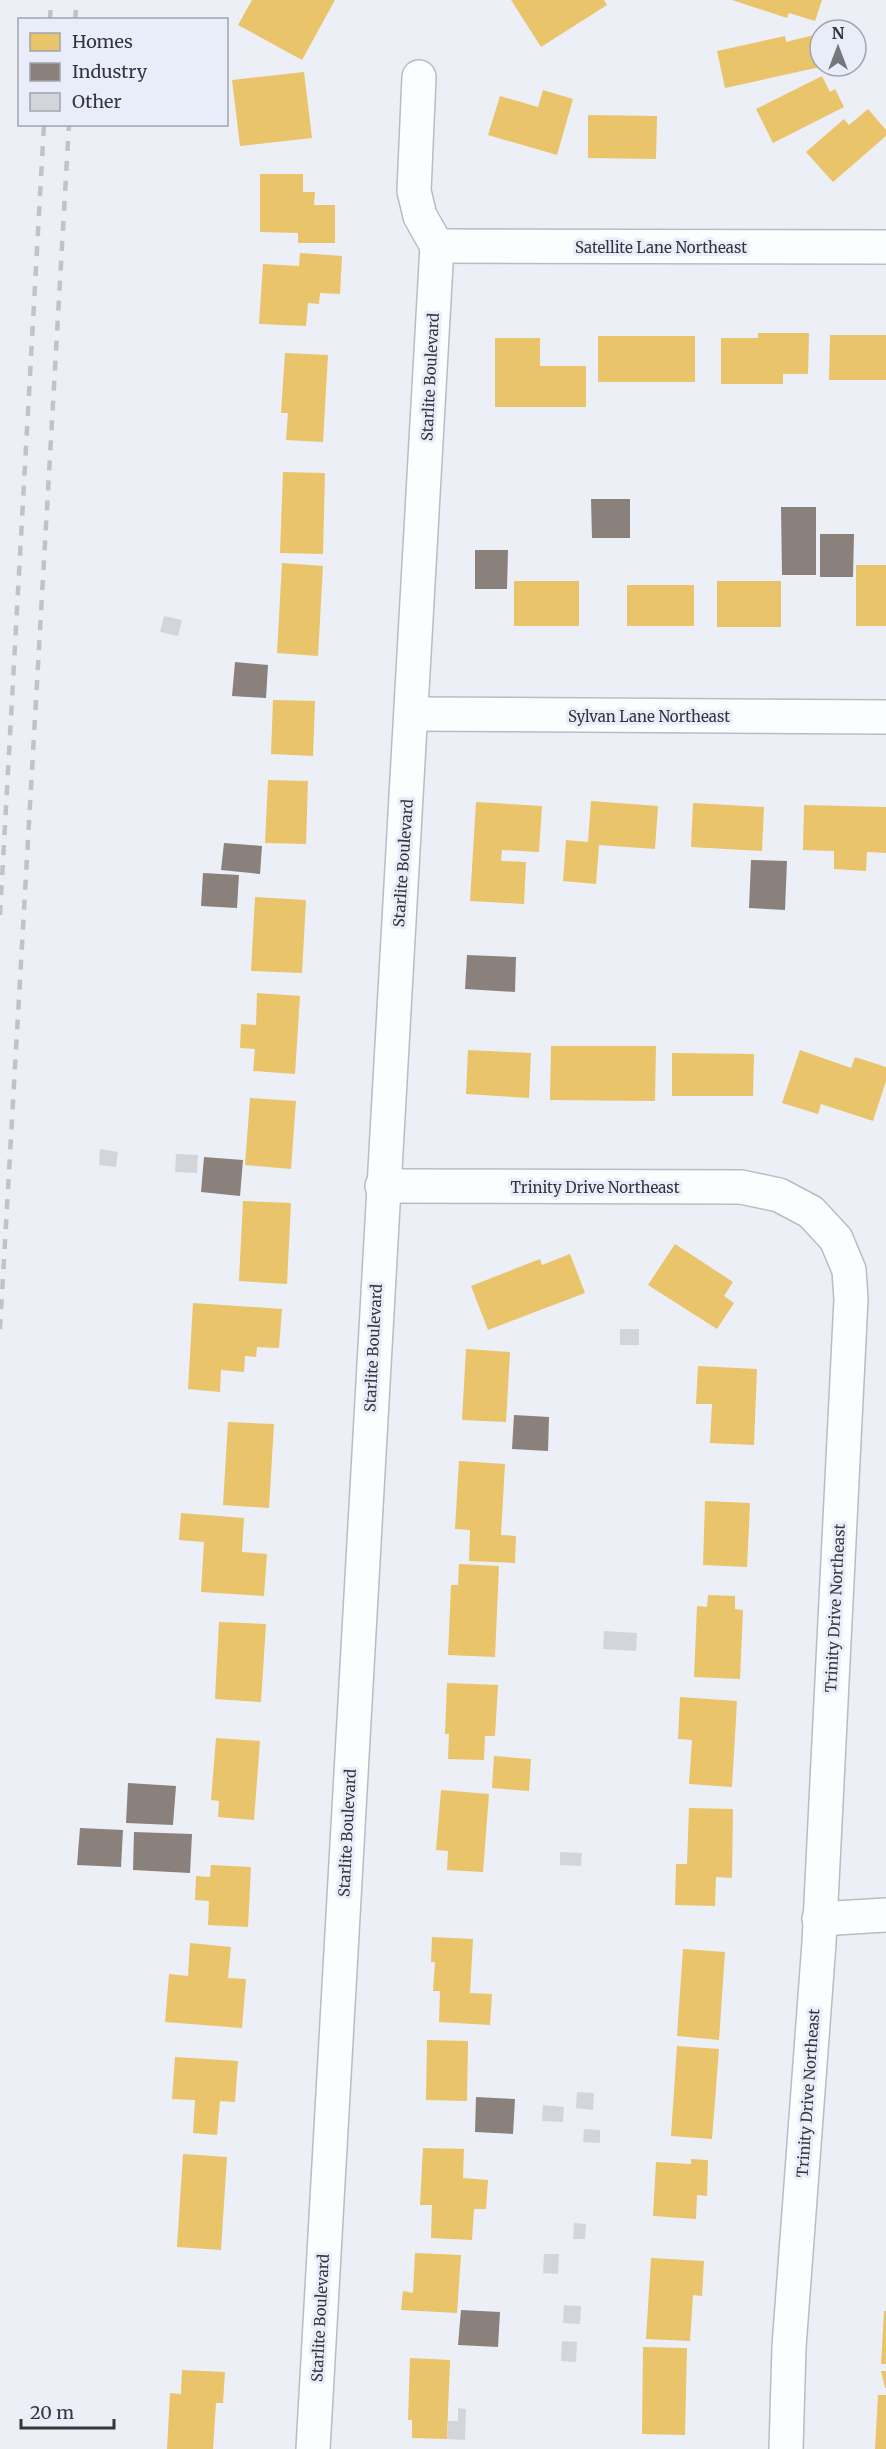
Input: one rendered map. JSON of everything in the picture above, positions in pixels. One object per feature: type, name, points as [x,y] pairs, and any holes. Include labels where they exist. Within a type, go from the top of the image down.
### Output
[{"type":"street","points":[[419,77],[414,191],[420,216],[437,246]]},
{"type":"street","name":"Satellite Lane Northeast","points":[[437,246],[886,247]]},
{"type":"street","name":"Starlite Boulevard","points":[[313,2449],[382,1186],[412,714],[437,246]]},
{"type":"street","name":"Sylvan Lane Northeast","points":[[412,714],[886,717]]},
{"type":"street","name":"Trinity Drive Northeast","points":[[382,1186],[741,1187],[779,1195],[811,1212],[836,1239],[849,1270],[851,1299],[819,1919],[789,2347],[786,2449]]},
{"type":"street","points":[[819,1919],[886,1915]]},
{"type":"building: Homes","points":[[252,0],[335,0],[302,60],[238,25]]},
{"type":"building: Homes","points":[[511,0],[604,0],[607,5],[541,47]]},
{"type":"building: Homes","points":[[732,0],[822,0],[816,18],[808,19],[789,13],[787,18]]},
{"type":"building: Homes","points":[[785,36],[786,42],[808,36],[808,70],[725,88],[717,51]]},
{"type":"building: Homes","points":[[304,72],[312,138],[240,146],[232,80]]},
{"type":"building: Homes","points":[[818,78],[823,78],[830,92],[835,89],[844,107],[773,143],[756,109]]},
{"type":"building: Homes","points":[[543,90],[573,99],[557,155],[488,135],[500,96],[538,107]]},
{"type":"building: Homes","points":[[868,109],[886,130],[886,136],[833,182],[806,152],[844,119],[849,125]]},
{"type":"building: Homes","points":[[588,115],[657,116],[656,159],[588,158]]},
{"type":"building: Homes","points":[[260,174],[303,174],[303,192],[315,192],[314,205],[335,205],[335,243],[298,243],[298,233],[260,232]]},
{"type":"building: Homes","points":[[300,253],[342,256],[340,294],[320,293],[319,304],[308,303],[306,326],[259,324],[263,264],[299,266]]},
{"type":"building: Homes","points":[[758,333],[809,333],[808,374],[783,374],[783,384],[721,384],[721,338],[758,338]]},
{"type":"building: Homes","points":[[830,335],[886,335],[886,380],[829,380]]},
{"type":"building: Homes","points":[[598,336],[695,336],[695,382],[598,382]]},
{"type":"building: Homes","points":[[495,338],[540,338],[540,366],[586,366],[586,407],[495,407]]},
{"type":"building: Homes","points":[[285,353],[328,355],[323,442],[286,440],[288,413],[281,413]]},
{"type":"building: Homes","points":[[283,472],[325,473],[323,554],[280,553]]},
{"type":"building: Homes","points":[[282,563],[323,566],[318,656],[277,653]]},
{"type":"building: Homes","points":[[856,565],[886,565],[886,626],[856,626]]},
{"type":"building: Homes","points":[[514,581],[579,581],[579,626],[514,626]]},
{"type":"building: Homes","points":[[717,581],[781,581],[781,627],[717,627]]},
{"type":"building: Homes","points":[[627,585],[694,585],[694,626],[627,626]]},
{"type":"building: Homes","points":[[273,700],[315,701],[313,756],[271,754]]},
{"type":"building: Homes","points":[[268,780],[308,781],[306,844],[265,843]]},
{"type":"building: Homes","points":[[591,801],[658,806],[655,849],[599,845],[596,884],[563,881],[566,840],[588,842]]},
{"type":"building: Homes","points":[[476,802],[542,806],[539,852],[502,850],[501,861],[526,862],[524,904],[470,901]]},
{"type":"building: Homes","points":[[693,803],[764,807],[762,851],[691,847]]},
{"type":"building: Homes","points":[[804,805],[886,807],[886,853],[867,852],[866,871],[834,869],[834,851],[803,850]]},
{"type":"building: Homes","points":[[255,897],[306,900],[302,973],[251,971]]},
{"type":"building: Homes","points":[[257,993],[300,996],[295,1074],[253,1071],[255,1049],[240,1048],[241,1024],[256,1025]]},
{"type":"building: Homes","points":[[551,1046],[656,1046],[655,1101],[550,1100]]},
{"type":"building: Homes","points":[[468,1050],[531,1053],[529,1098],[466,1094]]},
{"type":"building: Homes","points":[[800,1050],[851,1068],[855,1057],[886,1067],[886,1081],[873,1121],[821,1104],[818,1114],[782,1103]]},
{"type":"building: Homes","points":[[672,1053],[754,1054],[753,1096],[672,1096]]},
{"type":"building: Homes","points":[[250,1098],[296,1101],[291,1169],[245,1165]]},
{"type":"building: Homes","points":[[243,1201],[291,1203],[287,1284],[239,1281]]},
{"type":"building: Homes","points":[[675,1244],[733,1282],[724,1296],[734,1303],[717,1329],[648,1285]]},
{"type":"building: Homes","points":[[570,1254],[585,1293],[488,1330],[471,1286],[540,1259],[542,1265]]},
{"type":"building: Homes","points":[[193,1303],[282,1309],[279,1348],[257,1347],[256,1357],[245,1356],[244,1372],[221,1370],[220,1392],[188,1389]]},
{"type":"building: Homes","points":[[466,1349],[510,1352],[506,1422],[462,1420]]},
{"type":"building: Homes","points":[[698,1366],[757,1369],[754,1445],[710,1443],[712,1404],[696,1404]]},
{"type":"building: Homes","points":[[228,1422],[274,1424],[269,1508],[223,1505]]},
{"type":"building: Homes","points":[[459,1461],[505,1464],[501,1535],[516,1536],[515,1563],[469,1561],[470,1530],[455,1529]]},
{"type":"building: Homes","points":[[705,1501],[750,1503],[747,1567],[703,1565]]},
{"type":"building: Homes","points":[[181,1513],[244,1518],[242,1552],[267,1554],[264,1596],[201,1592],[204,1542],[179,1540]]},
{"type":"building: Homes","points":[[459,1564],[499,1566],[495,1657],[448,1655],[451,1585],[458,1585]]},
{"type":"building: Homes","points":[[708,1595],[735,1596],[735,1609],[743,1610],[740,1679],[694,1677],[697,1606],[707,1607]]},
{"type":"building: Homes","points":[[219,1622],[266,1624],[261,1702],[215,1699]]},
{"type":"building: Homes","points":[[447,1683],[498,1685],[495,1736],[485,1736],[484,1760],[448,1759],[449,1734],[445,1734]]},
{"type":"building: Homes","points":[[680,1697],[737,1701],[732,1787],[689,1784],[692,1740],[678,1739]]},
{"type":"building: Homes","points":[[216,1738],[260,1741],[254,1820],[218,1817],[219,1801],[211,1800]]},
{"type":"building: Homes","points":[[494,1756],[531,1759],[529,1791],[492,1788]]},
{"type":"building: Homes","points":[[441,1790],[489,1794],[483,1872],[447,1870],[448,1851],[436,1850]]},
{"type":"building: Homes","points":[[689,1808],[733,1809],[732,1878],[716,1877],[715,1906],[675,1905],[676,1864],[687,1864]]},
{"type":"building: Homes","points":[[211,1865],[251,1867],[248,1927],[208,1925],[209,1901],[195,1900],[196,1876],[210,1877]]},
{"type":"building: Homes","points":[[432,1937],[473,1939],[470,1993],[492,1994],[490,2025],[439,2022],[440,1991],[433,1991],[435,1962],[431,1962]]},
{"type":"building: Homes","points":[[190,1943],[231,1947],[228,1978],[246,1979],[242,2028],[165,2022],[169,1974],[188,1976]]},
{"type":"building: Homes","points":[[683,1949],[725,1952],[719,2040],[677,2036]]},
{"type":"building: Homes","points":[[427,2040],[468,2041],[467,2101],[426,2100]]},
{"type":"building: Homes","points":[[677,2046],[719,2049],[712,2139],[671,2136]]},
{"type":"building: Homes","points":[[175,2057],[238,2061],[235,2102],[220,2101],[217,2135],[193,2133],[195,2100],[172,2099]]},
{"type":"building: Homes","points":[[423,2148],[464,2149],[463,2178],[488,2180],[486,2209],[474,2209],[472,2240],[431,2238],[432,2205],[420,2205]]},
{"type":"building: Homes","points":[[183,2154],[227,2157],[221,2250],[177,2247]]},
{"type":"building: Homes","points":[[691,2159],[708,2160],[707,2196],[697,2195],[696,2219],[653,2216],[656,2162],[691,2164]]},
{"type":"building: Homes","points":[[415,2253],[461,2255],[457,2313],[401,2310],[403,2291],[413,2293]]},
{"type":"building: Homes","points":[[651,2258],[704,2261],[702,2296],[693,2295],[690,2341],[646,2339]]},
{"type":"building: Homes","points":[[884,2311],[886,2311],[886,2364],[881,2364]]},
{"type":"building: Homes","points":[[643,2347],[687,2348],[685,2435],[642,2434]]},
{"type":"building: Homes","points":[[410,2358],[450,2360],[447,2439],[412,2438],[412,2420],[408,2420]]},
{"type":"building: Homes","points":[[182,2370],[225,2372],[223,2403],[216,2403],[213,2449],[167,2449],[170,2393],[181,2394]]},
{"type":"building: Homes","points":[[881,2371],[886,2371],[886,2388],[885,2388]]},
{"type":"building: Homes","points":[[878,2395],[886,2395],[886,2449],[875,2449]]},
{"type":"building: Industry","points":[[591,499],[630,499],[630,538],[592,538]]},
{"type":"building: Industry","points":[[781,507],[816,507],[816,575],[782,575]]},
{"type":"building: Industry","points":[[820,534],[854,534],[853,577],[820,577]]},
{"type":"building: Industry","points":[[475,550],[508,550],[507,589],[475,589]]},
{"type":"building: Industry","points":[[235,662],[268,665],[266,698],[232,696]]},
{"type":"building: Industry","points":[[224,843],[262,846],[260,874],[221,870]]},
{"type":"building: Industry","points":[[751,860],[787,861],[785,910],[749,908]]},
{"type":"building: Industry","points":[[203,873],[239,875],[237,908],[201,906]]},
{"type":"building: Industry","points":[[467,955],[516,957],[515,992],[465,989]]},
{"type":"building: Industry","points":[[204,1157],[243,1160],[240,1196],[201,1192]]},
{"type":"building: Industry","points":[[514,1415],[549,1417],[548,1451],[512,1449]]},
{"type":"building: Industry","points":[[128,1783],[176,1786],[173,1825],[126,1823]]},
{"type":"building: Industry","points":[[80,1828],[123,1830],[121,1867],[77,1865]]},
{"type":"building: Industry","points":[[134,1832],[192,1834],[190,1873],[133,1870]]},
{"type":"building: Industry","points":[[476,2097],[515,2099],[513,2134],[475,2132]]},
{"type":"building: Industry","points":[[461,2310],[500,2312],[498,2347],[458,2345]]},
{"type":"building: Other","points":[[164,616],[182,620],[178,636],[160,632]]},
{"type":"building: Other","points":[[100,1149],[118,1152],[116,1167],[99,1165]]},
{"type":"building: Other","points":[[176,1154],[198,1155],[197,1173],[175,1172]]},
{"type":"building: Other","points":[[620,1329],[639,1329],[639,1345],[620,1345]]},
{"type":"building: Other","points":[[604,1631],[637,1633],[636,1651],[603,1649]]},
{"type":"building: Other","points":[[560,1852],[582,1853],[581,1866],[560,1865]]},
{"type":"building: Other","points":[[577,2092],[594,2093],[593,2110],[576,2108]]},
{"type":"building: Other","points":[[543,2105],[564,2107],[563,2122],[542,2121]]},
{"type":"building: Other","points":[[584,2129],[600,2130],[600,2143],[583,2142]]},
{"type":"building: Other","points":[[574,2223],[586,2224],[585,2239],[573,2239]]},
{"type":"building: Other","points":[[544,2254],[559,2254],[558,2274],[543,2273]]},
{"type":"building: Other","points":[[564,2305],[581,2306],[580,2324],[563,2323]]},
{"type":"building: Other","points":[[562,2341],[577,2342],[576,2362],[561,2361]]},
{"type":"building: Other","points":[[458,2408],[466,2409],[465,2440],[447,2439],[448,2421],[458,2421]]},
{"type":"railway","points":[[50,18],[51,0]]},
{"type":"railway","points":[[75,18],[77,0]]},
{"type":"railway","points":[[0,915],[44,126]]},
{"type":"railway","points":[[0,1329],[69,126]]}]
